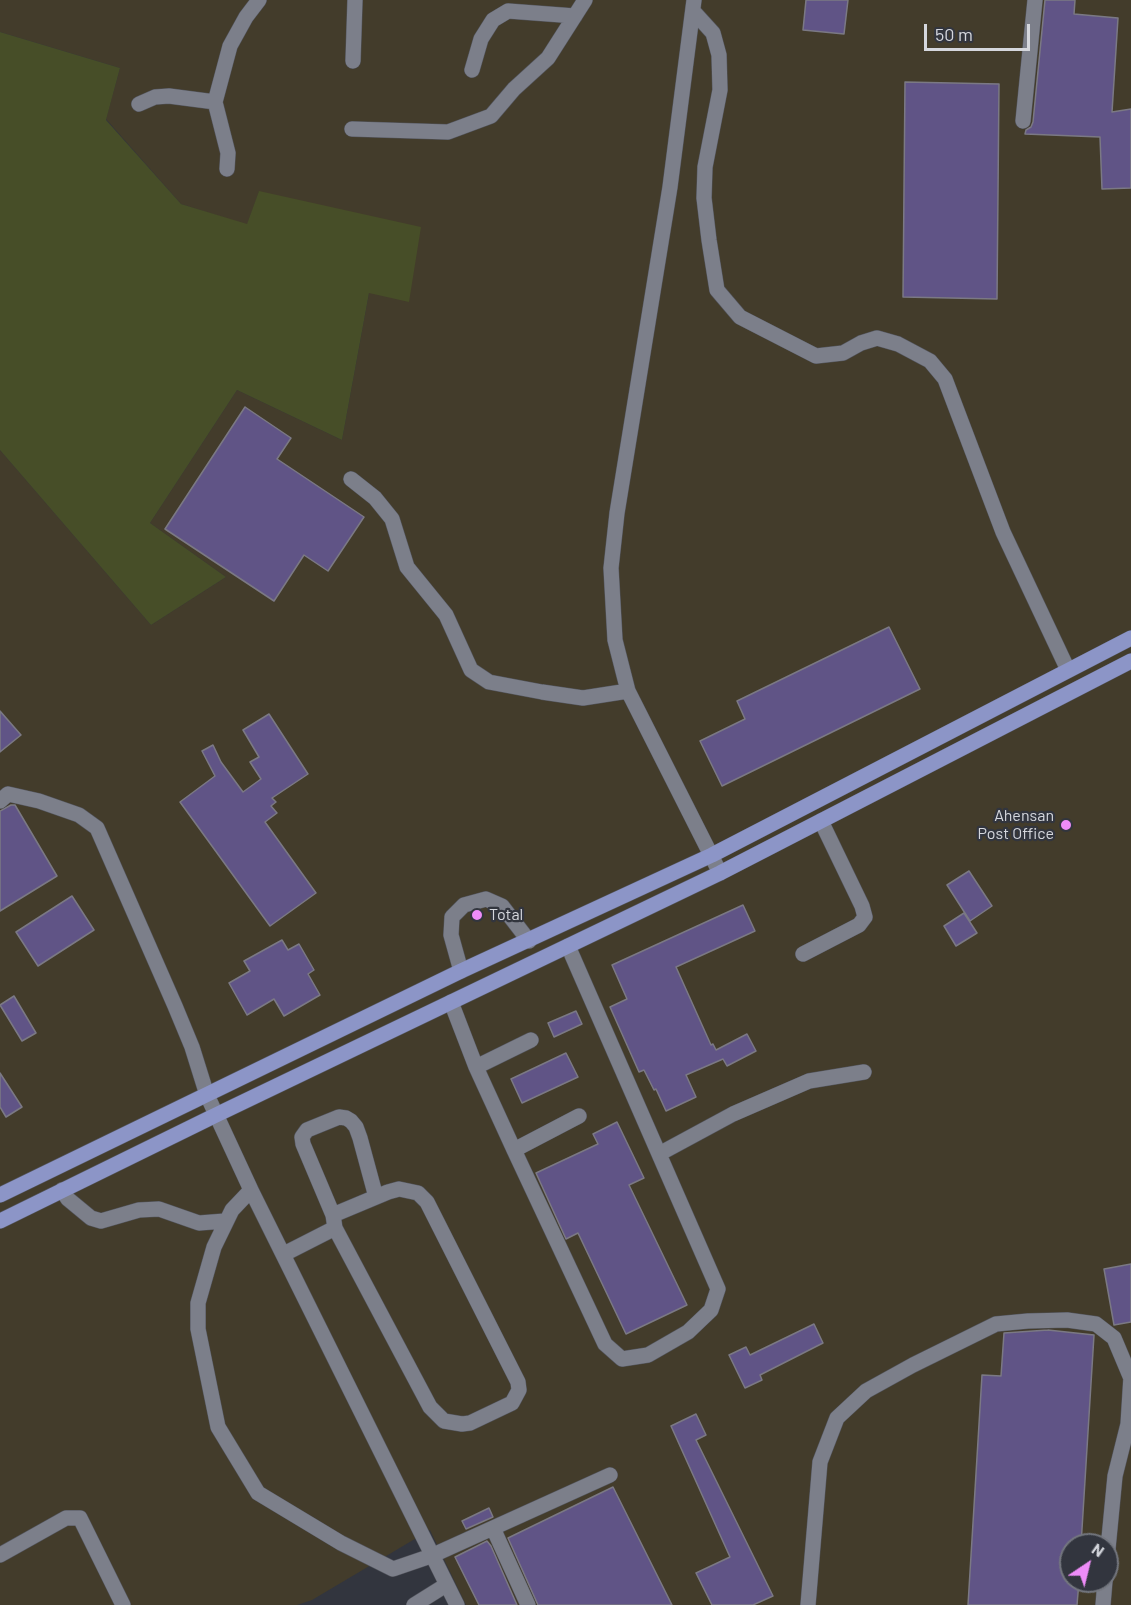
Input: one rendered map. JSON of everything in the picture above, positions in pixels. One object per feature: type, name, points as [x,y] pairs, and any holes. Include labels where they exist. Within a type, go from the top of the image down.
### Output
[{"type":"main road","points":[[0,1195],[462,971],[712,855],[1131,638]]},
{"type":"main road","points":[[0,1221],[216,1114],[720,873],[1131,661]]},
{"type":"street","points":[[227,169],[228,153],[215,102],[230,46],[246,17],[259,0]]},
{"type":"street","points":[[353,61],[355,0]]},
{"type":"street","points":[[351,129],[448,132],[491,116],[514,89],[548,58],[585,0]]},
{"type":"street","points":[[1023,121],[1035,0]]},
{"type":"street","points":[[693,5],[713,33],[719,55],[720,90],[705,167],[704,198],[717,290],[740,317],[816,356],[843,353],[861,343],[877,338],[898,344],[930,361],[945,379],[1003,532],[1068,670]]},
{"type":"street","points":[[693,5],[670,187],[617,513],[611,568],[615,640],[628,691],[720,873]]},
{"type":"street","points":[[472,70],[481,39],[494,20],[508,11],[575,16]]},
{"type":"street","points":[[139,104],[155,97],[169,96],[215,102]]},
{"type":"street","points":[[351,479],[375,498],[392,519],[407,567],[446,615],[471,670],[489,682],[583,698],[628,691]]},
{"type":"street","points":[[0,801],[8,794],[39,801],[79,815],[98,828],[184,1027],[207,1095],[251,1190],[457,1605]]},
{"type":"street","points":[[803,954],[860,925],[865,917],[821,821]]},
{"type":"street","points":[[462,971],[451,935],[452,917],[464,905],[486,899],[502,906],[529,941]]},
{"type":"street","points":[[451,1002],[476,1066],[604,1344],[622,1359],[648,1355],[688,1332],[711,1310],[718,1289],[568,946]]},
{"type":"street","points":[[476,1066],[531,1040]]},
{"type":"street","points":[[659,1154],[733,1114],[809,1081],[864,1072]]},
{"type":"street","points":[[514,1150],[579,1116]]},
{"type":"street","points":[[284,1254],[334,1222],[376,1197],[399,1189],[418,1193],[427,1202],[518,1382],[519,1390],[512,1403],[470,1423],[453,1423],[439,1417],[430,1407],[334,1222],[303,1144],[302,1137],[307,1130],[339,1118],[351,1121],[360,1138],[376,1197]]},
{"type":"street","points":[[62,1190],[91,1218],[101,1221],[139,1210],[159,1209],[199,1224],[225,1221]]},
{"type":"street","points":[[251,1190],[232,1210],[214,1247],[198,1303],[198,1329],[218,1427],[258,1493],[341,1543],[393,1569],[432,1556],[610,1475]]},
{"type":"street","points":[[807,1605],[820,1462],[837,1418],[866,1391],[996,1324],[1067,1320],[1096,1324],[1114,1338],[1130,1376],[1128,1424],[1115,1476],[1110,1533]]},
{"type":"street","points":[[0,1555],[66,1518],[80,1518],[123,1605]]},
{"type":"street","points":[[493,1528],[528,1605]]},
{"type":"street","points":[[414,1605],[446,1585]]},
{"type":"shaded area","points":[[0,0],[1131,0],[1131,1605],[466,1605],[430,1530],[312,1600],[297,1605],[0,1605],[0,450],[151,625],[226,577],[150,523],[237,390],[342,440],[369,293],[259,192],[247,225],[181,204],[106,119],[120,68],[0,32]]},
{"type":"green space","points":[[0,32],[120,68],[106,120],[181,204],[247,224],[259,191],[421,227],[409,302],[369,293],[342,440],[237,390],[150,523],[226,577],[151,625],[0,450]]},
{"type":"building","points":[[806,0],[848,0],[844,34],[803,30]]},
{"type":"building","points":[[1045,0],[1075,0],[1074,14],[1118,18],[1112,112],[1131,109],[1131,188],[1102,189],[1100,137],[1025,134],[1033,122]]},
{"type":"building","points":[[905,82],[999,84],[997,299],[903,297]]},
{"type":"building","points":[[245,407],[291,438],[277,459],[364,517],[328,571],[304,555],[274,601],[165,529]]},
{"type":"building","points":[[889,627],[920,689],[722,786],[700,741],[745,719],[737,701]]},
{"type":"building","points":[[0,711],[21,735],[0,752]]},
{"type":"building","points":[[269,714],[308,774],[272,798],[276,802],[271,806],[277,813],[265,822],[316,893],[270,926],[180,802],[215,776],[202,751],[213,745],[221,762],[243,792],[261,779],[250,762],[259,757],[243,730]]},
{"type":"building","points":[[15,805],[57,876],[0,911],[0,811]]},
{"type":"building","points":[[969,871],[992,906],[970,921],[947,885]]},
{"type":"building","points":[[72,896],[94,930],[38,966],[16,932]]},
{"type":"building","points":[[743,905],[755,931],[676,967],[711,1045],[713,1044],[716,1050],[747,1034],[756,1051],[727,1066],[723,1059],[686,1075],[696,1097],[666,1111],[644,1070],[639,1072],[610,1007],[627,999],[612,965]]},
{"type":"building","points":[[964,913],[977,933],[956,946],[944,926]]},
{"type":"building","points":[[282,940],[288,950],[299,944],[314,970],[308,974],[320,995],[284,1016],[274,999],[247,1015],[229,983],[250,971],[244,961]]},
{"type":"building","points":[[14,996],[36,1033],[22,1041],[0,1005]]},
{"type":"building","points":[[576,1011],[582,1024],[554,1037],[548,1023]]},
{"type":"building","points":[[566,1053],[578,1077],[522,1103],[511,1079]]},
{"type":"building","points":[[0,1073],[22,1107],[6,1117],[0,1107]]},
{"type":"building","points":[[617,1122],[644,1178],[629,1185],[687,1305],[626,1334],[578,1233],[566,1239],[536,1173],[598,1144],[593,1134]]},
{"type":"building","points":[[1131,1264],[1131,1322],[1114,1325],[1104,1269]]},
{"type":"building","points":[[814,1324],[823,1343],[760,1375],[762,1380],[745,1388],[729,1355],[746,1347],[750,1355]]},
{"type":"building","points":[[1048,1330],[1094,1335],[1082,1533],[1059,1533],[1059,1593],[1078,1593],[1077,1605],[968,1605],[982,1375],[1001,1376],[1004,1333]]},
{"type":"building","points":[[696,1414],[706,1435],[696,1440],[773,1596],[753,1605],[712,1605],[696,1573],[730,1557],[671,1426]]},
{"type":"building","points":[[613,1487],[672,1605],[538,1605],[508,1538]]},
{"type":"building","points":[[489,1508],[493,1517],[466,1529],[462,1521]]},
{"type":"building","points":[[487,1541],[517,1605],[479,1605],[455,1557]]},
{"type":"place","name":"Ahensan Post Office","points":[[1066,825]]},
{"type":"place","name":"Total","points":[[477,915]]}]
